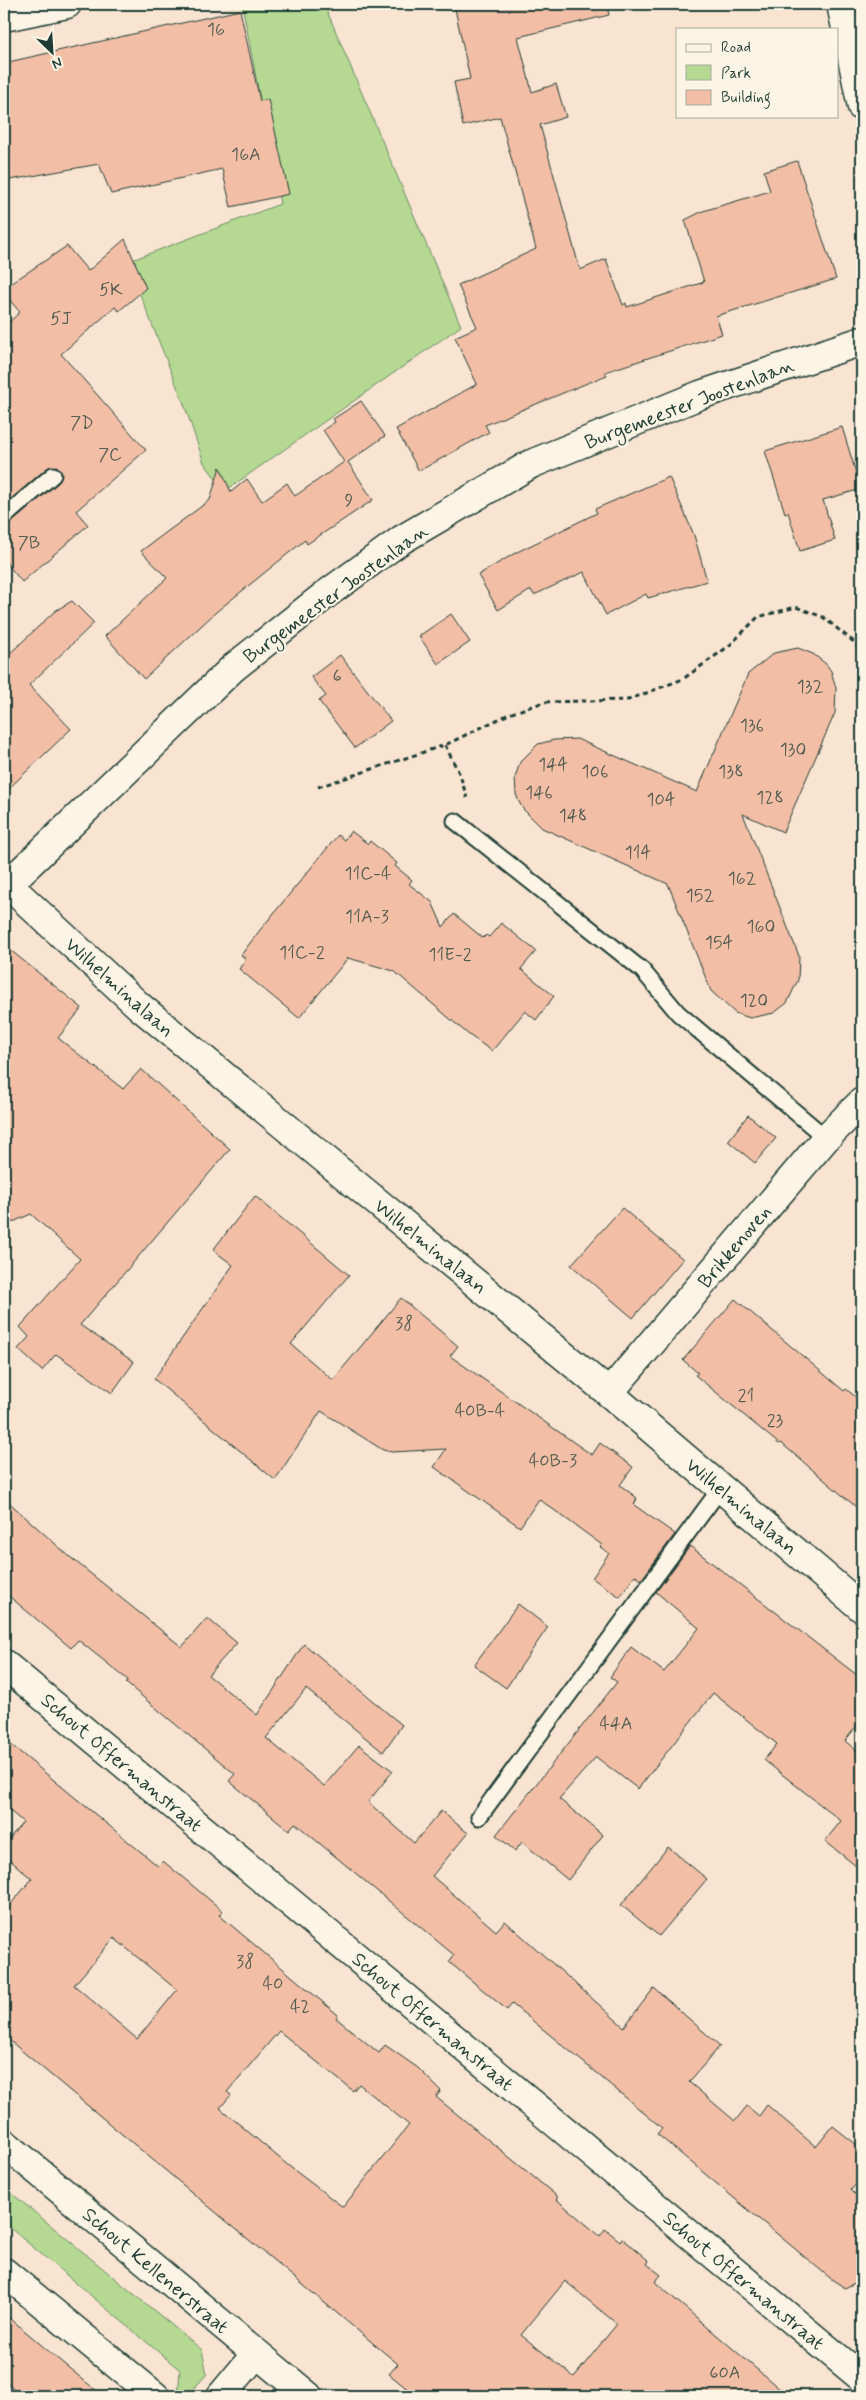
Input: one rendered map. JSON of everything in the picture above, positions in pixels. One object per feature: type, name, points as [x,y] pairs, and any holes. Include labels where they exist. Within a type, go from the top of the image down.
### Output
[{"type":"street","points":[[4,17],[66,4]]},
{"type":"street","points":[[841,4],[862,107]]},
{"type":"street","name":"Burgemeester Joostenlaan","points":[[5,885],[233,668],[325,595],[401,540],[531,464],[700,395],[862,341]]},
{"type":"street","name":"Wilhelminalaan","points":[[5,885],[139,1006],[609,1393],[862,1608]]},
{"type":"street","name":"Brikkenoven","points":[[609,1393],[826,1138],[862,1102]]},
{"type":"street","name":"Schout Offermanstraat","points":[[4,1664],[862,2378]]},
{"type":"street","name":"Schout Kellenerstraat","points":[[4,2143],[308,2396]]},
{"type":"street","points":[[4,2272],[155,2396]]},
{"type":"street","points":[[221,2396],[256,2354]]},
{"type":"street","points":[[850,2396],[862,2378]]},
{"type":"lane","points":[[4,517],[53,475]]},
{"type":"lane","points":[[455,821],[642,970],[678,1013],[826,1138]]},
{"type":"lane","points":[[479,1817],[720,1489]]},
{"type":"path","points":[[318,787],[445,746],[509,714],[544,702],[628,700],[683,679],[729,646],[758,617],[796,607],[823,617],[856,643],[862,653]]},
{"type":"path","points":[[445,746],[460,775],[468,798],[455,821]]},
{"type":"green space","points":[[242,4],[324,4],[461,326],[225,491],[204,463],[184,404],[127,262],[280,204]]},
{"type":"green space","points":[[4,2187],[202,2350],[207,2374],[187,2396],[178,2396],[180,2370],[4,2223]]},
{"type":"building","points":[[454,4],[607,4],[609,15],[518,37],[532,92],[556,84],[566,117],[540,125],[580,270],[606,259],[623,305],[626,303],[627,307],[704,282],[685,220],[703,211],[770,191],[764,171],[797,161],[836,279],[716,316],[722,334],[605,372],[607,375],[485,425],[489,432],[419,471],[396,429],[477,384],[455,337],[477,327],[458,285],[536,249],[500,117],[463,126],[454,82],[470,79]]},
{"type":"building","points":[[240,10],[260,101],[268,99],[289,194],[231,207],[222,169],[111,194],[99,164],[4,181],[4,63]]},
{"type":"building","points":[[125,239],[146,288],[119,311],[115,307],[61,354],[146,450],[76,511],[88,525],[22,582],[4,560],[4,526],[10,524],[59,482],[62,474],[57,466],[47,468],[4,505],[4,327],[20,312],[4,294],[4,288],[67,246],[88,271]]},
{"type":"building","points":[[361,401],[385,436],[348,462],[373,500],[307,544],[305,540],[216,612],[144,679],[105,636],[167,578],[141,551],[210,500],[220,467],[231,492],[247,479],[262,501],[287,483],[295,496],[344,462],[323,430],[335,422],[333,419]]},
{"type":"building","points":[[842,427],[861,489],[823,500],[835,540],[800,551],[788,512],[785,513],[765,451]]},
{"type":"building","points":[[669,477],[694,535],[707,581],[648,598],[646,594],[606,615],[584,572],[534,595],[531,590],[498,610],[478,575],[517,552],[597,513],[595,509]]},
{"type":"building","points":[[72,601],[94,623],[29,685],[71,729],[4,793],[4,659],[55,611]]},
{"type":"building","points":[[451,614],[470,642],[438,664],[419,636]]},
{"type":"building","points":[[798,648],[813,654],[826,664],[831,671],[836,688],[835,713],[783,832],[743,814],[799,956],[798,980],[787,1003],[774,1013],[750,1018],[735,1013],[711,991],[668,884],[542,828],[523,809],[519,802],[516,794],[515,778],[520,762],[538,744],[554,740],[577,739],[697,792],[748,674],[774,653]]},
{"type":"building","points":[[340,655],[391,721],[355,748],[319,701],[326,696],[311,677]]},
{"type":"building","points":[[351,831],[368,844],[370,841],[397,863],[395,866],[412,880],[409,884],[432,902],[443,927],[454,914],[483,938],[486,935],[489,937],[501,923],[536,951],[521,969],[554,996],[536,1020],[525,1011],[492,1051],[469,1035],[394,971],[348,958],[299,1018],[239,969],[246,959],[241,955],[260,930],[338,835],[344,840]]},
{"type":"building","points":[[4,945],[82,1008],[58,1038],[123,1089],[141,1069],[230,1149],[80,1325],[134,1362],[112,1393],[56,1354],[42,1371],[18,1349],[29,1337],[20,1327],[80,1259],[31,1214],[4,1226]]},
{"type":"building","points":[[748,1115],[776,1138],[755,1163],[728,1141]]},
{"type":"building","points":[[255,1196],[349,1275],[291,1344],[333,1380],[401,1298],[458,1346],[450,1356],[592,1455],[600,1443],[633,1467],[620,1485],[637,1498],[634,1505],[675,1534],[641,1580],[635,1575],[620,1597],[592,1578],[609,1553],[600,1547],[602,1545],[539,1499],[520,1527],[434,1467],[446,1449],[392,1452],[383,1450],[321,1411],[275,1480],[154,1379],[233,1265],[213,1250]]},
{"type":"building","points":[[622,1208],[683,1259],[633,1318],[571,1265]]},
{"type":"building","points":[[735,1299],[844,1391],[846,1389],[862,1402],[862,1512],[781,1443],[779,1444],[695,1375],[698,1373],[683,1360]]},
{"type":"building","points":[[4,1498],[70,1557],[182,1647],[207,1618],[237,1643],[208,1675],[257,1715],[304,1644],[402,1725],[383,1752],[306,1689],[266,1738],[324,1786],[359,1745],[393,1771],[368,1802],[414,1843],[441,1811],[468,1833],[432,1876],[496,1931],[505,1921],[624,2027],[654,1988],[720,2046],[689,2082],[735,2121],[747,2106],[759,2116],[767,2105],[816,2147],[833,2126],[862,2149],[862,2177],[851,2190],[862,2201],[862,2279],[845,2288],[830,2278],[657,2134],[662,2128],[577,2057],[512,2004],[507,2010],[449,1962],[454,1955],[295,1823],[289,1830],[229,1781],[235,1774],[126,1683],[128,1680],[78,1640],[71,1648],[4,1592]]},
{"type":"building","points":[[690,1546],[862,1679],[862,1719],[845,1741],[862,1755],[862,1871],[825,1841],[841,1821],[764,1760],[777,1744],[713,1693],[638,1789],[596,1757],[559,1799],[603,1835],[568,1880],[522,1842],[515,1851],[496,1835],[617,1682],[610,1677],[631,1647],[664,1672],[699,1628],[656,1592]]},
{"type":"building","points":[[518,1604],[548,1627],[506,1688],[474,1665]]},
{"type":"building","points":[[4,1739],[158,1866],[163,1861],[223,1911],[219,1915],[338,2015],[336,2018],[379,2053],[385,2045],[418,2068],[441,2091],[436,2097],[558,2197],[556,2199],[600,2236],[605,2229],[620,2241],[622,2238],[649,2261],[647,2264],[661,2275],[655,2282],[788,2396],[416,2396],[389,2374],[398,2364],[4,2036],[4,1912],[32,1879],[4,1855],[4,1845],[23,1822],[4,1806]],"holes":[[[114,1938],[177,1990],[137,2039],[74,1985]],[[279,2031],[353,2091],[359,2084],[409,2125],[343,2207],[290,2167],[220,2108],[231,2095],[227,2092]],[[565,2281],[617,2324],[574,2377],[521,2335]]]},
{"type":"building","points":[[668,1847],[707,1879],[659,1936],[621,1905]]},
{"type":"building","points":[[4,2313],[103,2396],[23,2396],[4,2380]]}]
